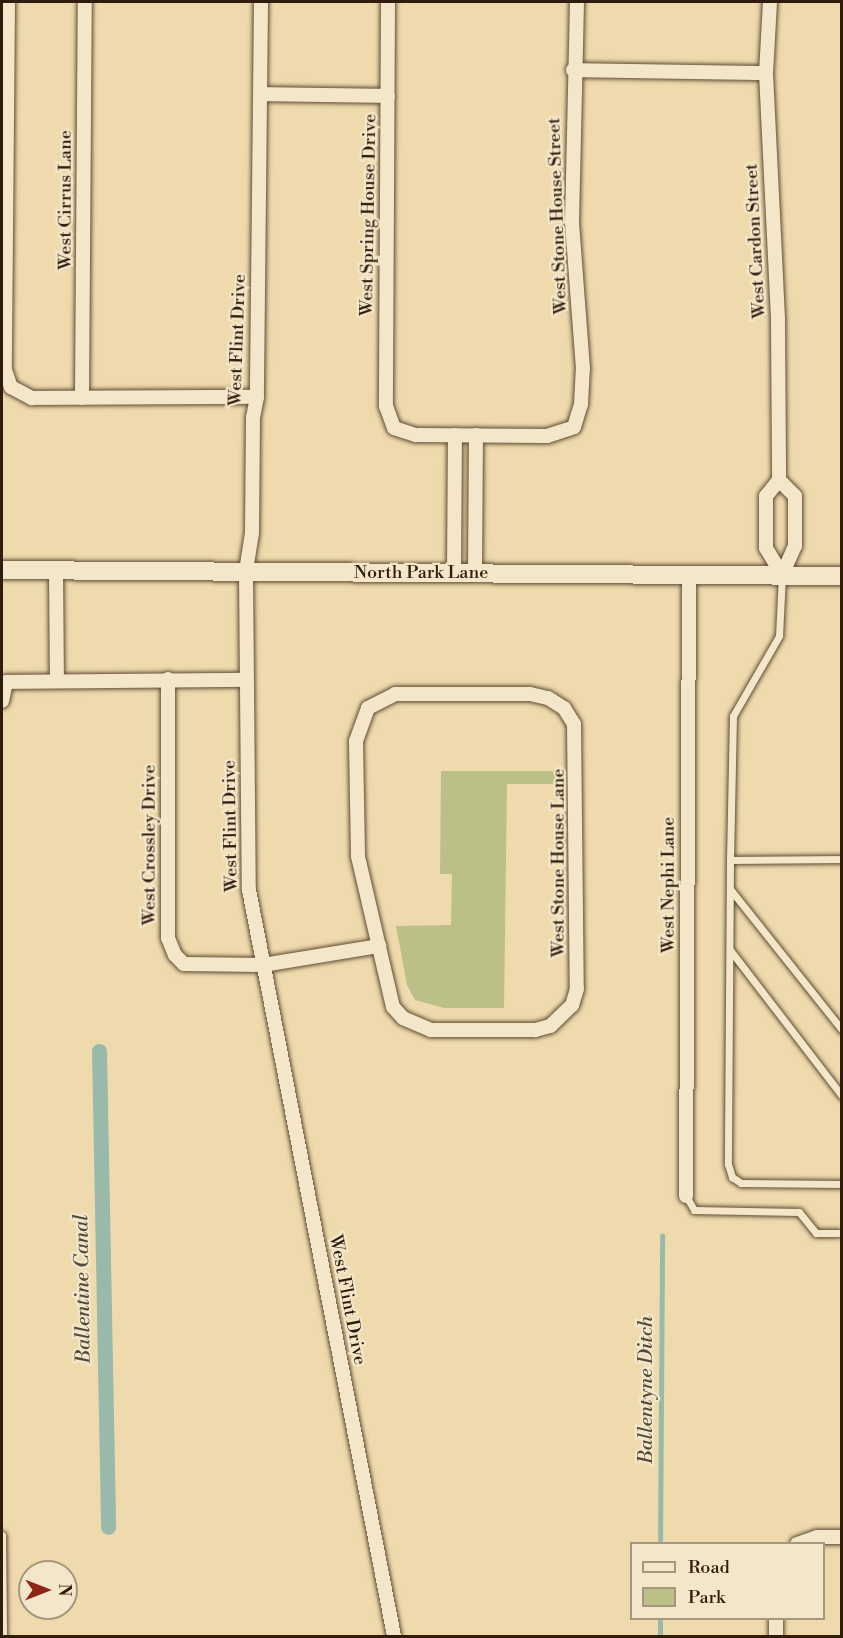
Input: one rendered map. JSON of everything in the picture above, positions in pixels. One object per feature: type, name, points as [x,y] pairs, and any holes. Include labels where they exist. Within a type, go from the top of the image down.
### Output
[{"type":"street","points":[[8,2],[4,87],[6,391],[24,397],[257,397]]},
{"type":"street","name":"West Cirrus Lane","points":[[82,398],[85,2]]},
{"type":"street","name":"West Flint Drive","points":[[261,2],[257,397],[253,418],[252,533],[246,572],[249,890],[393,1636]]},
{"type":"street","name":"West Spring House Drive","points":[[388,2],[386,406],[394,428],[416,435],[455,435]]},
{"type":"street","name":"West Stone House Street","points":[[476,435],[547,436],[574,427],[581,404],[583,369],[572,222],[573,70],[577,2]]},
{"type":"street","name":"West Cardon Street","points":[[770,2],[766,73],[778,322],[779,480],[766,496],[766,548],[782,575]]},
{"type":"street","points":[[573,70],[766,73]]},
{"type":"street","points":[[260,94],[388,96]]},
{"type":"street","points":[[454,573],[455,435],[476,435],[476,574]]},
{"type":"street","points":[[779,480],[795,496],[795,546],[782,575]]},
{"type":"street","name":"North Park Lane","points":[[2,570],[842,576]]},
{"type":"street","points":[[56,571],[57,679]]},
{"type":"street","name":"West Nephi Lane","points":[[686,1196],[689,575]]},
{"type":"street","points":[[2,700],[4,682],[57,679],[247,680]]},
{"type":"street","name":"West Crossley Drive","points":[[168,679],[168,938],[184,964],[263,965]]},
{"type":"street","name":"West Stone House Lane","points":[[395,694],[530,694],[548,698],[564,708],[574,724],[577,743],[577,988],[572,1005],[562,1017],[535,1030],[431,1029],[403,1018],[387,993],[379,946],[358,856],[356,741],[368,708],[395,694]]},
{"type":"street","points":[[263,965],[379,946]]},
{"type":"street","points":[[803,1542],[817,1537],[842,1537]]},
{"type":"street","points":[[776,1620],[776,1636]]},
{"type":"lane","points":[[782,575],[779,636],[733,716],[728,1164],[732,1177],[741,1183],[842,1184]]},
{"type":"lane","points":[[730,860],[842,859]]},
{"type":"lane","points":[[730,889],[842,1030]]},
{"type":"lane","points":[[729,950],[842,1096]]},
{"type":"lane","points":[[686,1196],[694,1210],[799,1212],[816,1233],[838,1233]]},
{"type":"lane","points":[[2,1534],[3,1636]]},
{"type":"green space","points":[[441,771],[560,771],[560,784],[507,784],[504,1008],[444,1008],[415,1000],[407,985],[396,926],[451,925],[452,874],[440,874]]},
{"type":"waterway","name":"Ballentine Canal","points":[[99,1051],[108,1527]]},
{"type":"waterway","name":"Ballentyne Ditch","points":[[660,1542],[662,1236]]},
{"type":"waterway","name":"Ballentyne Ditch","points":[[660,1620],[660,1636]]}]
